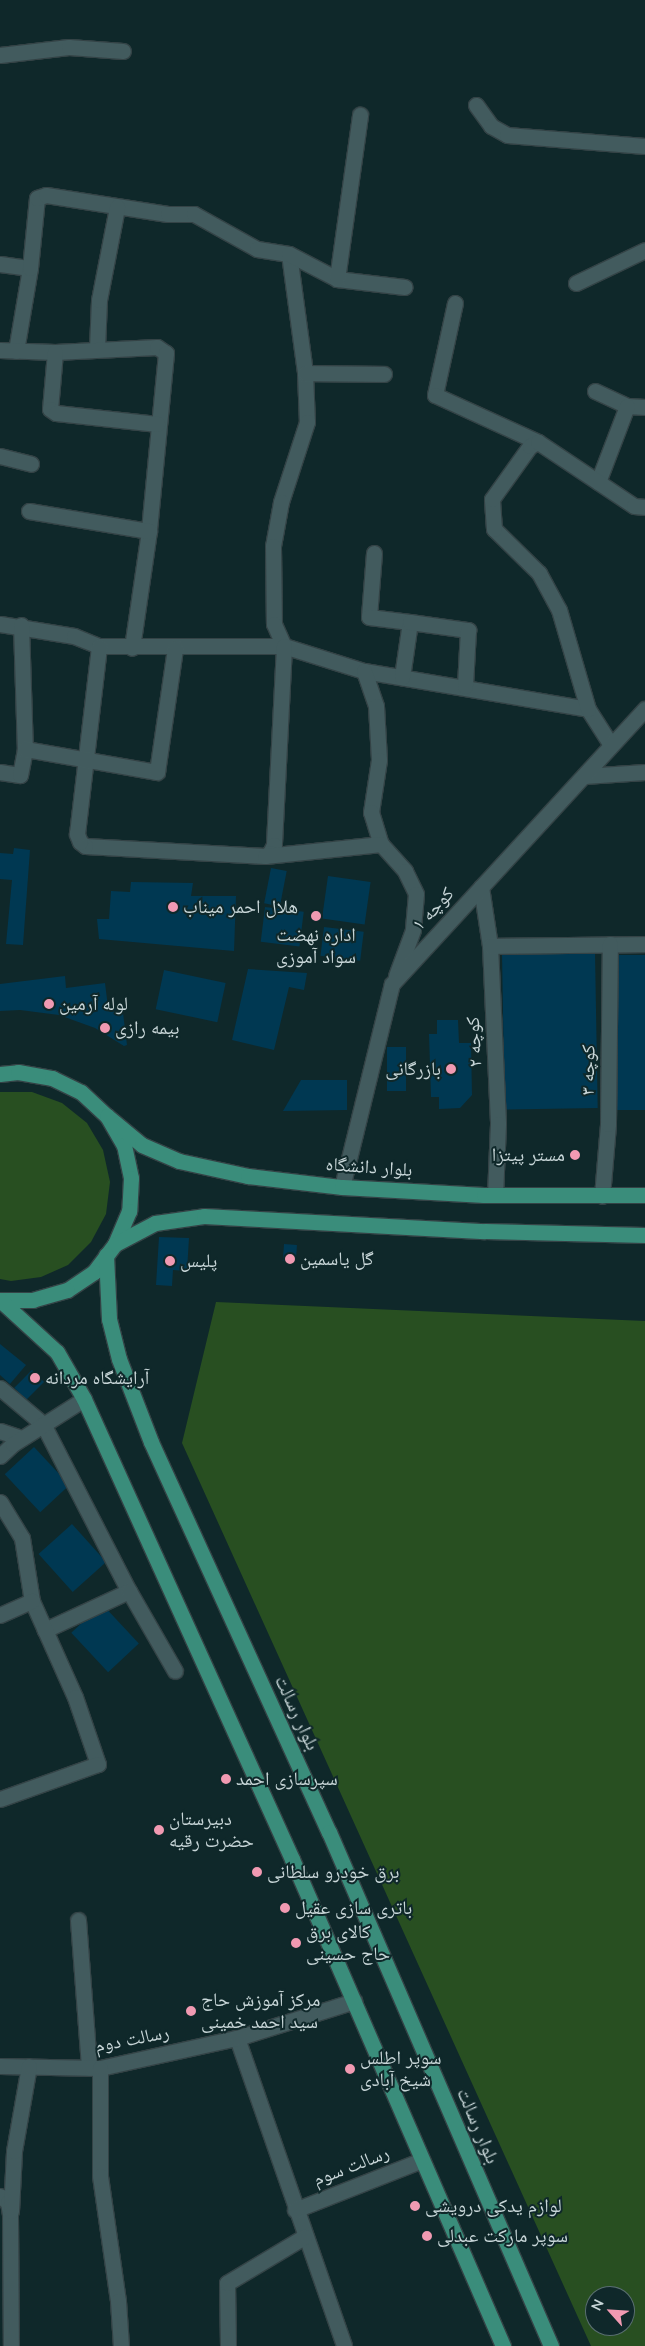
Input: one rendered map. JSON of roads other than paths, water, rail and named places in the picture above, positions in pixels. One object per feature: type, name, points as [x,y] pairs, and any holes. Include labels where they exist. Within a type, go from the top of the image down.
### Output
[{"type":"main road","points":[[0,1074],[18,1072],[52,1078],[81,1092],[107,1116],[124,1145],[131,1178],[129,1211],[111,1249],[94,1272],[67,1290],[33,1300],[0,1300]]},
{"type":"main road","name":"بلوار دانشگاه","points":[[107,1116],[142,1145],[179,1161],[248,1176],[342,1187],[495,1195],[645,1195]]},
{"type":"main road","points":[[111,1249],[155,1223],[204,1216],[485,1231],[645,1235]]},
{"type":"main road","name":"بلوار رسالت","points":[[111,1249],[109,1319],[119,1359],[151,1442],[329,1832],[551,2346]]},
{"type":"main road","points":[[0,1300],[57,1352],[84,1399],[354,2002],[504,2346]]},
{"type":"street","points":[[0,55],[69,46],[123,51]]},
{"type":"street","points":[[476,105],[492,126],[507,135],[645,146]]},
{"type":"street","points":[[337,279],[360,115]]},
{"type":"street","points":[[16,351],[30,268],[37,198],[46,195],[116,207],[194,214],[257,249],[289,254],[337,279],[405,287]]},
{"type":"street","points":[[97,348],[100,300],[116,207]]},
{"type":"street","points":[[576,283],[645,250]]},
{"type":"street","points":[[265,856],[270,853],[274,845],[284,646],[274,624],[273,546],[281,502],[306,422],[305,373],[289,254]]},
{"type":"street","points":[[0,264],[30,268]]},
{"type":"street","points":[[455,303],[435,395],[538,442],[634,506],[645,507]]},
{"type":"street","points":[[0,350],[55,352],[97,348],[163,349],[166,353],[157,424],[149,531],[132,648]]},
{"type":"street","points":[[55,352],[50,408],[56,413],[157,424]]},
{"type":"street","points":[[305,373],[384,374]]},
{"type":"street","points":[[595,391],[627,406],[645,407]]},
{"type":"street","points":[[598,482],[627,406]]},
{"type":"street","points":[[538,442],[530,446],[492,500],[494,529],[543,580],[559,610],[588,709],[611,745]]},
{"type":"street","points":[[0,456],[31,464]]},
{"type":"street","points":[[29,511],[149,531]]},
{"type":"street","points":[[374,553],[369,617],[468,630],[465,686]]},
{"type":"street","points":[[402,677],[410,622]]},
{"type":"street","points":[[0,624],[21,625],[74,636],[99,646],[175,648],[284,646],[364,671],[465,686],[588,709]]},
{"type":"street","points":[[0,772],[20,774],[25,749],[21,625]]},
{"type":"street","points":[[99,646],[77,834],[85,846],[265,856],[380,844]]},
{"type":"street","points":[[25,749],[86,758],[157,772],[175,648]]},
{"type":"street","points":[[364,671],[376,706],[379,760],[371,812],[380,844],[405,871],[416,894],[413,930],[392,984]]},
{"type":"street","name":"کوچه ۱","points":[[342,1187],[392,984],[645,709]]},
{"type":"street","points":[[584,776],[645,772]]},
{"type":"street","name":"کوچه ۲","points":[[481,887],[490,946],[498,1124],[495,1195]]},
{"type":"street","name":"کوچه ۳","points":[[602,1196],[608,1124],[610,944]]},
{"type":"street","points":[[490,946],[645,944]]},
{"type":"street","points":[[0,1388],[43,1424],[129,1591],[175,1671]]},
{"type":"street","points":[[0,1456],[21,1438],[84,1399]]},
{"type":"street","points":[[0,1431],[21,1438]]},
{"type":"street","points":[[0,1502],[22,1538],[32,1601],[75,1697],[98,1764],[0,1799]]},
{"type":"street","points":[[46,1630],[129,1591]]},
{"type":"street","points":[[0,1615],[32,1601]]},
{"type":"street","points":[[78,1920],[95,2068],[100,2176],[118,2301],[121,2346]]},
{"type":"street","name":"رسالت دوم","points":[[0,2066],[95,2068],[238,2038],[354,2002]]},
{"type":"street","points":[[238,2038],[304,2237],[344,2346]]},
{"type":"street","points":[[11,2346],[10,2214],[14,2151],[29,2066]]},
{"type":"street","name":"رسالت سوم","points":[[295,2210],[422,2160]]},
{"type":"street","points":[[0,2196],[8,2202],[10,2214]]},
{"type":"street","points":[[228,2346],[227,2284],[304,2237]]},
{"type":"place","name":"هلال احمر میناب","points":[[173,907]]},
{"type":"place","name":"اداره نهضت سواد آموزی","points":[[316,916]]},
{"type":"place","name":"لوله آرمین","points":[[49,1004]]},
{"type":"place","name":"بیمه رازی","points":[[105,1028]]},
{"type":"place","name":"بازرگانی","points":[[451,1069]]},
{"type":"place","name":"مستر پیتزا","points":[[575,1155]]},
{"type":"place","name":"گل یاسمین","points":[[290,1259]]},
{"type":"place","name":"پلیس","points":[[170,1261]]},
{"type":"place","name":"آرایشگاه مردانه","points":[[35,1378]]},
{"type":"place","name":"سپرسازی احمد","points":[[226,1779]]},
{"type":"place","name":"دبیرستان حضرت رقیه","points":[[159,1830]]},
{"type":"place","name":"برق خودرو سلطانی","points":[[257,1872]]},
{"type":"place","name":"باتری سازی عقیل","points":[[285,1908]]},
{"type":"place","name":"کالای برق حاج حسینی","points":[[296,1943]]},
{"type":"place","name":"مرکز آموزش حاج سید احمد خمینی","points":[[191,2011]]},
{"type":"place","name":"سوپر اطلس شیخ آبادی","points":[[350,2069]]},
{"type":"place","name":"لوازم یدکی درویشی","points":[[415,2206]]},
{"type":"place","name":"سوپر مارکت عبدلی","points":[[427,2236]]}]
